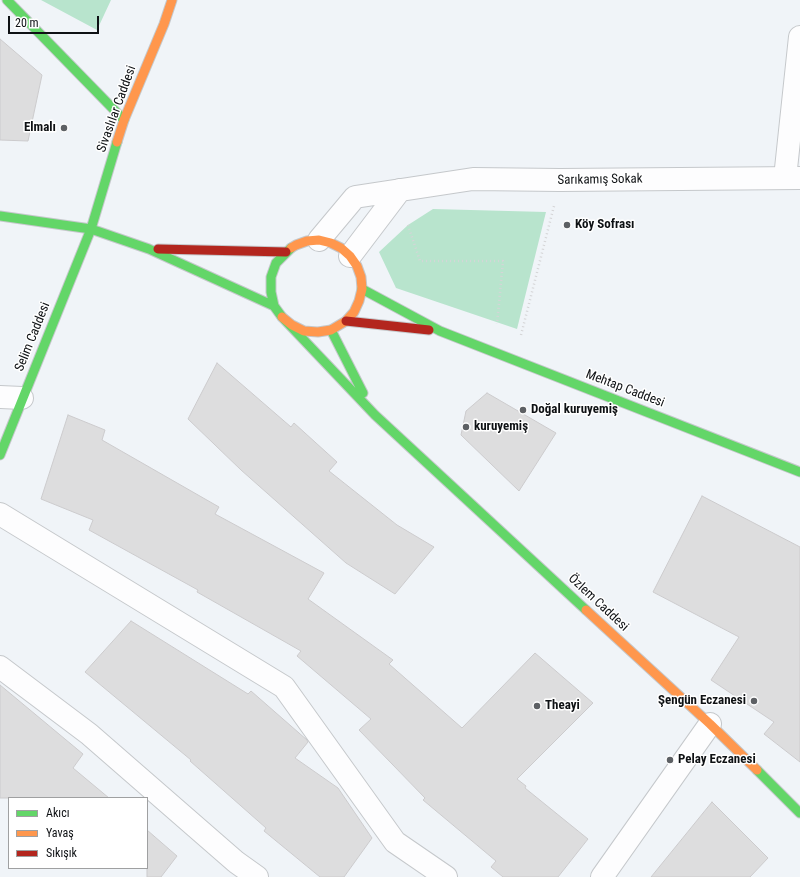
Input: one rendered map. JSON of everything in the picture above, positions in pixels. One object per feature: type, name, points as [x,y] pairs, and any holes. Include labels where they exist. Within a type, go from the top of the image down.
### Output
[{"type":"main road","points":[[7,0],[124,120]]},
{"type":"main road","name":"Sivaslılar Caddesi","points":[[91,229],[124,120],[164,24],[172,0]]},
{"type":"main road","points":[[0,216],[91,229],[149,249],[274,306]]},
{"type":"main road","name":"Selim Caddesi","points":[[0,455],[91,229]]},
{"type":"main road","points":[[319,240],[331,242],[350,256],[357,266],[361,277],[362,289],[354,312],[346,321],[331,330],[318,332],[304,331],[292,325],[282,317],[274,306],[271,292],[271,277],[276,263],[286,252],[296,245],[307,241],[319,240]]},
{"type":"main road","points":[[149,249],[286,252]]},
{"type":"main road","points":[[362,289],[440,331]]},
{"type":"main road","name":"Özlem Caddesi","points":[[282,317],[375,415],[710,724],[800,813]]},
{"type":"main road","points":[[346,321],[440,331]]},
{"type":"main road","points":[[331,330],[375,415]]},
{"type":"main road","name":"Mehtap Caddesi","points":[[440,331],[800,472]]},
{"type":"street","points":[[793,178],[800,37]]},
{"type":"street","name":"Sarıkamış Sokak","points":[[319,240],[354,197],[473,179],[560,180],[793,178]]},
{"type":"street","points":[[350,256],[400,190]]},
{"type":"street","points":[[0,397],[22,398]]},
{"type":"street","points":[[0,514],[284,687],[396,842],[446,877]]},
{"type":"street","points":[[0,667],[89,734],[236,862],[257,877]]},
{"type":"street","points":[[602,877],[710,724]]},
{"type":"path","points":[[516,360],[560,180]]},
{"type":"path","points":[[408,225],[420,261],[503,261],[496,353]]},
{"type":"green space","points":[[41,0],[111,0],[97,30]]},
{"type":"green space","points":[[433,209],[546,212],[517,329],[396,288],[379,252],[408,225]]},
{"type":"building","points":[[0,39],[42,75],[28,141],[0,140]]},
{"type":"building","points":[[217,363],[291,427],[294,423],[337,462],[329,471],[397,525],[434,547],[395,594],[346,563],[241,470],[188,419]]},
{"type":"building","points":[[487,393],[556,433],[519,491],[461,435],[466,411]]},
{"type":"building","points":[[68,415],[105,430],[102,440],[219,507],[215,514],[324,573],[308,599],[393,660],[389,664],[462,728],[535,653],[593,703],[517,779],[526,786],[525,788],[588,839],[558,877],[503,877],[491,867],[496,861],[423,800],[425,798],[359,730],[371,719],[297,656],[301,651],[197,592],[198,590],[89,530],[93,520],[41,499]]},
{"type":"building","points":[[702,496],[800,547],[800,762],[764,734],[774,722],[711,680],[739,637],[653,592]]},
{"type":"building","points":[[131,621],[248,694],[251,691],[307,740],[308,742],[295,758],[338,788],[372,838],[344,877],[320,877],[264,831],[266,828],[190,761],[191,760],[85,672]]},
{"type":"building","points":[[0,685],[83,754],[73,768],[108,797],[0,798]]},
{"type":"building","points":[[712,802],[768,858],[750,877],[651,877]]},
{"type":"building","points":[[148,831],[177,856],[161,877],[147,877]]},
{"type":"traffic: fast","points":[[7,0],[124,120]]},
{"type":"traffic: fast","points":[[0,455],[91,229],[117,142]]},
{"type":"traffic: fast","points":[[0,216],[91,229],[149,249],[274,306]]},
{"type":"traffic: fast","points":[[291,248],[276,263],[271,277],[271,292],[274,306],[282,317],[375,415],[586,610]]},
{"type":"traffic: fast","points":[[362,289],[440,331],[800,472]]},
{"type":"traffic: fast","points":[[331,330],[363,393]]},
{"type":"traffic: fast","points":[[757,770],[800,813]]},
{"type":"traffic: slow","points":[[117,142],[124,120],[164,24],[172,0]]},
{"type":"traffic: slow","points":[[282,317],[292,325],[304,331],[318,332],[331,330],[346,321],[354,312],[362,289],[361,277],[357,266],[350,256],[341,248],[331,243],[319,240],[307,241],[291,248]]},
{"type":"traffic: slow","points":[[586,610],[710,724],[757,770]]},
{"type":"traffic: jam","points":[[158,249],[286,252]]},
{"type":"traffic: jam","points":[[346,321],[429,330]]},
{"type":"place","name":"Elmalı","points":[[64,128]]},
{"type":"place","name":"Köy Sofrası","points":[[567,225]]},
{"type":"place","name":"Doğal kuruyemiş","points":[[523,410]]},
{"type":"place","name":"kuruyemiş","points":[[466,427]]},
{"type":"place","name":"Şengün Eczanesi","points":[[754,701]]},
{"type":"place","name":"Theayi","points":[[537,706]]},
{"type":"place","name":"Pelay Eczanesi","points":[[670,760]]}]
